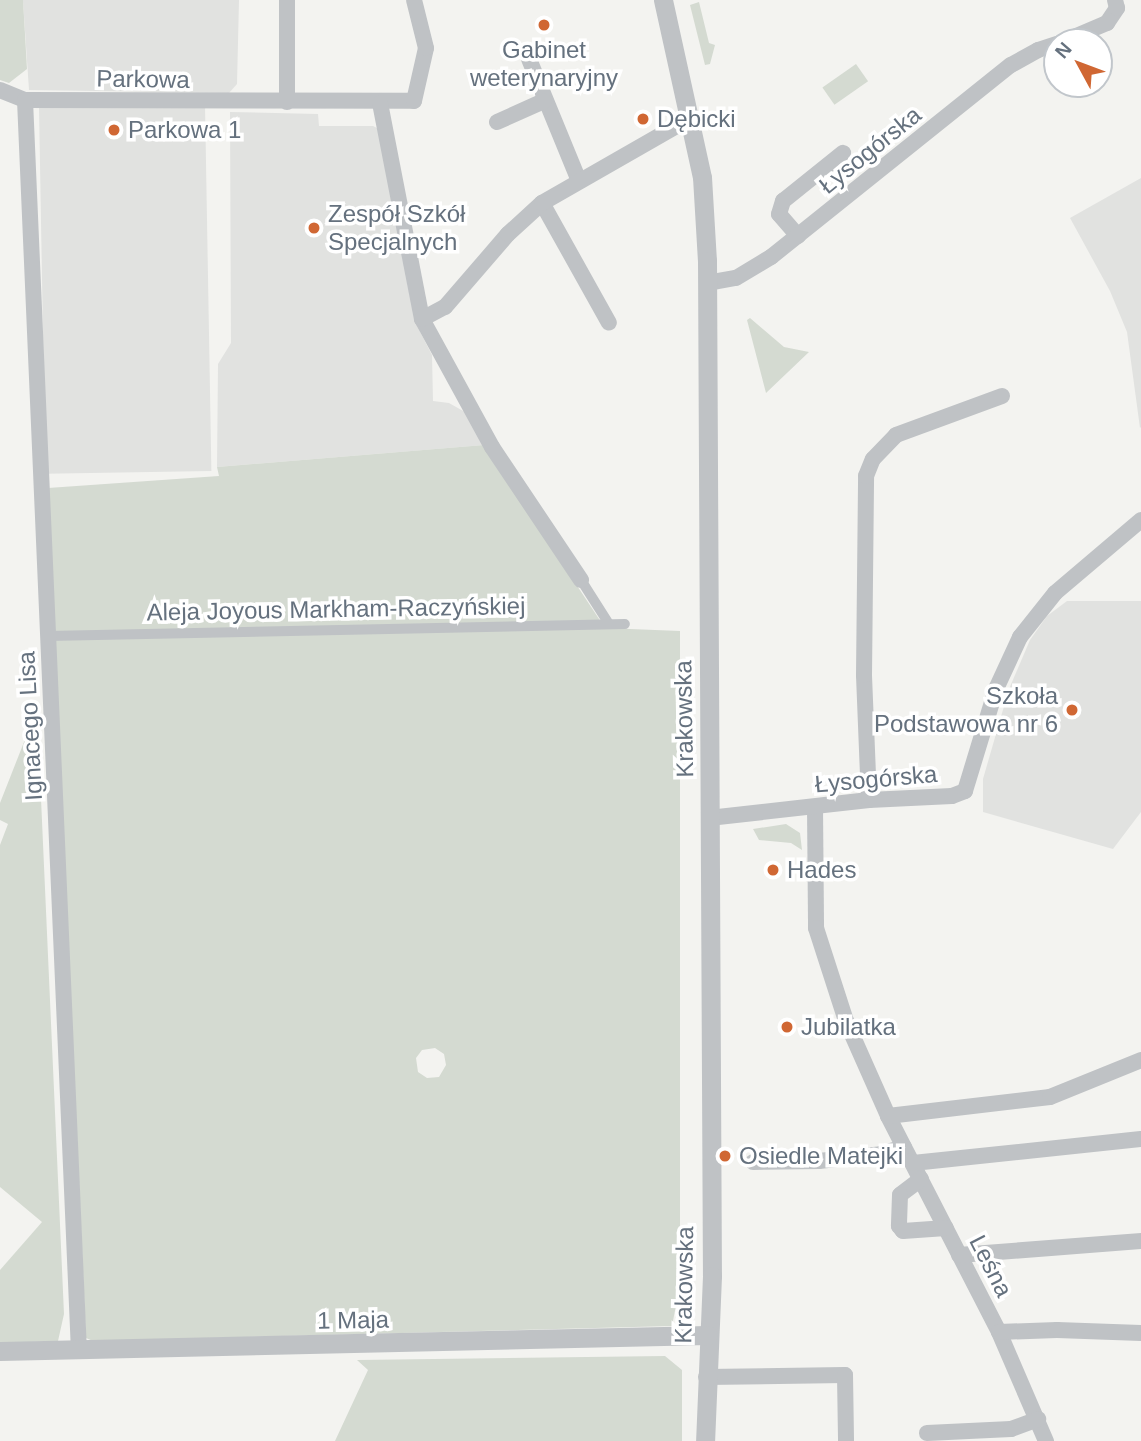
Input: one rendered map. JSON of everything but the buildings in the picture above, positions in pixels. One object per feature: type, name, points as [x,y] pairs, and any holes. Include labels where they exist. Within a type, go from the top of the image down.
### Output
[{"type":"street","points":[[287,0],[287,102]]},
{"type":"street","name":"Parkowa","points":[[0,90],[25,100],[414,101],[426,48],[414,0]]},
{"type":"street","name":"Krakowska","points":[[663,0],[702,177],[707,283],[712,1276],[705,1441]]},
{"type":"street","name":"Łysogórska","points":[[1095,28],[1107,23],[1115,8]]},
{"type":"street","name":"Łysogórska","points":[[707,283],[745,274],[798,236],[1012,65],[1043,48]]},
{"type":"street","points":[[529,59],[579,181]]},
{"type":"street","name":"Ignacego Lisa","points":[[25,100],[79,1350]]},
{"type":"street","points":[[498,122],[544,101]]},
{"type":"street","points":[[380,103],[422,319],[492,447],[610,624]]},
{"type":"street","points":[[422,319],[445,307],[508,234],[542,203],[691,120]]},
{"type":"street","points":[[798,236],[779,214],[783,201],[843,153]]},
{"type":"street","points":[[542,203],[609,323]]},
{"type":"street","points":[[869,800],[863,652],[866,475],[873,459],[895,435],[1002,396]]},
{"type":"street","name":"Łysogórska","points":[[709,818],[869,800],[952,796],[965,791],[996,689],[1020,637],[1055,593],[1141,520]]},
{"type":"street","name":"Aleja Joyous Markham-Raczyńskiej","points":[[48,636],[625,624]]},
{"type":"street","name":"Leśna","points":[[815,807],[816,928],[846,1021],[888,1116],[999,1332],[1046,1441]]},
{"type":"street","points":[[888,1116],[1050,1097],[1141,1060]]},
{"type":"street","points":[[913,1163],[1141,1139]]},
{"type":"street","points":[[753,1162],[819,1161],[881,1154],[904,1147]]},
{"type":"street","points":[[921,1179],[900,1195],[899,1226],[903,1231],[946,1228]]},
{"type":"street","points":[[959,1255],[1141,1241]]},
{"type":"street","points":[[999,1332],[1057,1330],[1141,1333]]},
{"type":"street","name":"1 Maja","points":[[0,1351],[708,1335]]},
{"type":"street","points":[[706,1377],[845,1374],[846,1441]]},
{"type":"street","points":[[927,1433],[1011,1429],[1038,1419]]},
{"type":"shaded area","points":[[0,0],[23,0],[27,69],[9,83],[0,80]]},
{"type":"shaded area","points":[[23,0],[239,0],[237,84],[229,93],[29,90]]},
{"type":"shaded area","points":[[699,2],[709,43],[715,45],[710,64],[705,65],[690,5]]},
{"type":"shaded area","points":[[856,64],[868,81],[834,105],[822,88]]},
{"type":"shaded area","points":[[205,105],[211,471],[45,474],[39,108]]},
{"type":"shaded area","name":"Zespół Szkół Specjalnych","points":[[230,112],[318,114],[319,126],[373,126],[379,129],[417,326],[432,355],[433,401],[449,403],[465,412],[484,445],[217,467],[218,364],[231,343]]},
{"type":"shaded area","points":[[1141,178],[1140,428],[1127,332],[1110,291],[1070,218]]},
{"type":"shaded area","points":[[750,318],[784,347],[809,352],[766,393],[747,320]]},
{"type":"shaded area","points":[[484,445],[605,628],[680,631],[680,1285],[672,1326],[93,1341],[86,1338],[48,488],[219,476],[217,467]],"holes":[[[435,1048],[444,1054],[446,1065],[439,1077],[427,1078],[418,1072],[416,1058],[422,1050]]]},
{"type":"shaded area","name":"Szkoła Podstawowa nr 6","points":[[1067,601],[1141,601],[1141,812],[1113,849],[983,812],[983,779],[1009,689],[1030,640],[1047,616]]},
{"type":"shaded area","points":[[37,709],[64,1314],[58,1341],[0,1343],[0,1270],[42,1222],[0,1187],[0,845],[8,824],[0,820],[0,803]]},
{"type":"shaded area","points":[[786,824],[800,833],[802,850],[791,843],[759,840],[753,829]]},
{"type":"shaded area","points":[[665,1356],[682,1370],[682,1441],[335,1441],[368,1370],[357,1360]]},
{"type":"place","name":"Gabinet weterynaryjny","points":[[544,25]]},
{"type":"place","name":"Dębicki","points":[[643,119]]},
{"type":"place","name":"Parkowa 1","points":[[114,130]]},
{"type":"place","name":"Zespół Szkół Specjalnych","points":[[314,228]]},
{"type":"place","name":"Szkoła Podstawowa nr 6","points":[[1072,710]]},
{"type":"place","name":"Hades","points":[[773,870]]},
{"type":"place","name":"Jubilatka","points":[[787,1027]]},
{"type":"place","name":"Osiedle Matejki","points":[[725,1156]]}]
